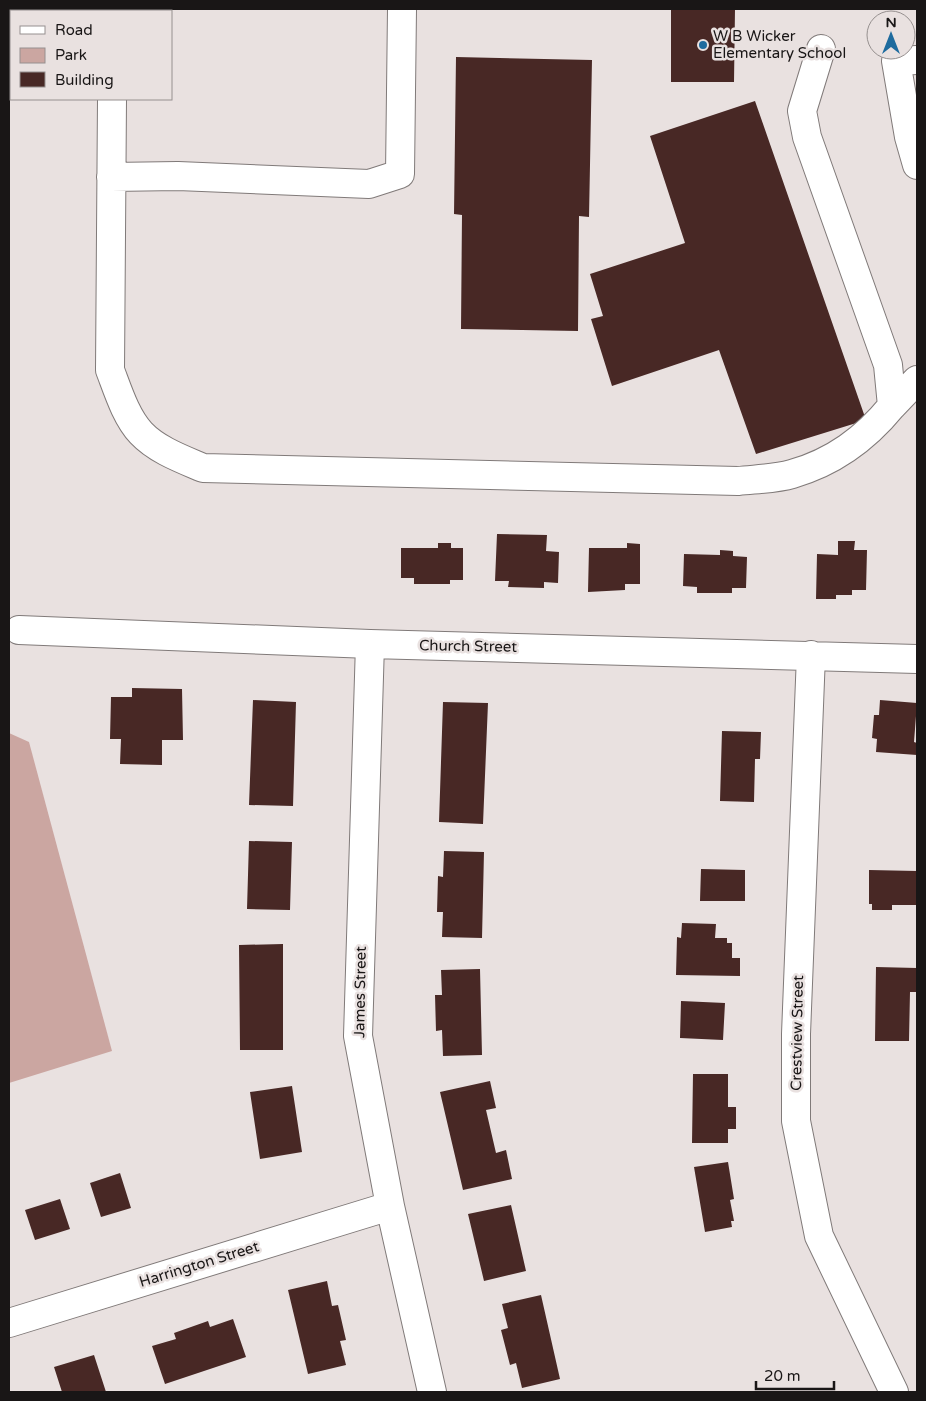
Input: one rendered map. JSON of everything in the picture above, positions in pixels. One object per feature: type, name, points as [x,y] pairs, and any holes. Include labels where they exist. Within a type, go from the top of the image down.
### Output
[{"type":"street","points":[[111,177],[178,176],[369,184],[400,174],[402,9]]},
{"type":"street","points":[[821,49],[802,111],[807,137],[888,365],[892,406]]},
{"type":"street","points":[[907,60],[917,165]]},
{"type":"street","points":[[112,100],[110,370],[121,400],[141,433],[167,452],[203,468],[738,481],[791,474],[831,459],[872,431],[892,406],[917,380]]},
{"type":"street","name":"Church Street","points":[[20,630],[370,644],[811,655],[917,660]]},
{"type":"street","name":"James Street","points":[[370,644],[358,1036],[390,1206],[432,1392]]},
{"type":"street","name":"Crestview Street","points":[[811,655],[796,1034],[796,1121],[819,1236],[894,1392]]},
{"type":"street","name":"Harrington Street","points":[[9,1323],[390,1206]]},
{"type":"green space","points":[[9,733],[29,742],[112,1051],[9,1083]]},
{"type":"building","name":"W B Wicker Elementary School","points":[[671,9],[735,9],[734,82],[671,82]]},
{"type":"building","points":[[456,57],[592,60],[589,217],[579,216],[578,331],[461,329],[462,215],[454,214]]},
{"type":"building","points":[[755,101],[866,420],[756,454],[719,350],[612,386],[591,319],[603,316],[590,274],[685,243],[650,136]]},
{"type":"building","points":[[497,534],[547,535],[546,551],[559,552],[558,583],[544,582],[544,588],[508,587],[509,581],[495,581]]},
{"type":"building","points":[[838,541],[855,541],[854,550],[867,550],[866,590],[852,590],[852,595],[836,595],[836,599],[816,599],[817,554],[838,555]]},
{"type":"building","points":[[438,543],[451,543],[451,548],[463,548],[463,580],[450,580],[450,584],[414,584],[414,578],[401,578],[401,548],[438,548]]},
{"type":"building","points":[[627,543],[640,544],[640,584],[625,584],[625,590],[588,592],[589,548],[627,548]]},
{"type":"building","points":[[720,550],[733,551],[733,556],[747,557],[746,588],[732,588],[732,593],[697,593],[697,587],[683,586],[684,554],[720,555]]},
{"type":"building","points":[[132,688],[182,689],[183,740],[162,740],[162,765],[120,764],[121,739],[110,739],[111,697],[132,697]]},
{"type":"building","points":[[253,700],[296,702],[293,806],[249,805]]},
{"type":"building","points":[[880,700],[917,703],[914,742],[917,743],[917,755],[876,752],[877,739],[872,738],[874,715],[879,715]]},
{"type":"building","points":[[443,702],[488,703],[483,824],[439,822]]},
{"type":"building","points":[[722,731],[761,732],[760,759],[755,759],[754,802],[720,801]]},
{"type":"building","points":[[249,841],[292,842],[290,910],[247,909]]},
{"type":"building","points":[[444,851],[484,852],[482,938],[442,937],[443,912],[437,912],[438,876],[443,877]]},
{"type":"building","points":[[701,869],[745,870],[745,901],[700,901]]},
{"type":"building","points":[[869,870],[917,871],[917,905],[892,905],[892,910],[872,910],[872,904],[869,904]]},
{"type":"building","points":[[682,923],[716,924],[715,938],[727,938],[727,943],[732,943],[732,958],[740,958],[740,976],[676,975],[677,937],[681,938]]},
{"type":"building","points":[[283,944],[283,1050],[240,1050],[239,945]]},
{"type":"building","points":[[876,967],[917,968],[917,992],[910,992],[909,1041],[875,1041]]},
{"type":"building","points":[[480,969],[482,1055],[443,1056],[442,1030],[436,1031],[435,995],[442,995],[441,970]]},
{"type":"building","points":[[681,1001],[725,1003],[723,1040],[680,1038]]},
{"type":"building","points":[[693,1074],[728,1074],[728,1107],[736,1107],[736,1129],[728,1129],[728,1143],[692,1143]]},
{"type":"building","points":[[490,1081],[496,1108],[486,1110],[496,1153],[506,1150],[512,1179],[463,1190],[440,1092]]},
{"type":"building","points":[[292,1086],[302,1152],[260,1159],[250,1092]]},
{"type":"building","points":[[728,1162],[734,1199],[730,1200],[734,1221],[731,1221],[732,1227],[705,1232],[694,1167]]},
{"type":"building","points":[[120,1173],[131,1208],[101,1217],[90,1183]]},
{"type":"building","points":[[60,1199],[70,1229],[35,1240],[25,1210]]},
{"type":"building","points":[[511,1205],[526,1271],[484,1281],[468,1214]]},
{"type":"building","points":[[327,1281],[332,1306],[338,1305],[346,1340],[340,1341],[346,1365],[308,1374],[288,1290]]},
{"type":"building","points":[[541,1295],[560,1379],[522,1388],[516,1363],[510,1365],[501,1330],[508,1328],[502,1304]]},
{"type":"building","points":[[233,1319],[246,1357],[165,1384],[152,1346],[176,1339],[174,1333],[208,1321],[210,1327]]},
{"type":"building","points":[[94,1355],[106,1392],[62,1392],[54,1367]]},
{"type":"place","name":"W B Wicker Elementary School","points":[[703,45]]}]
